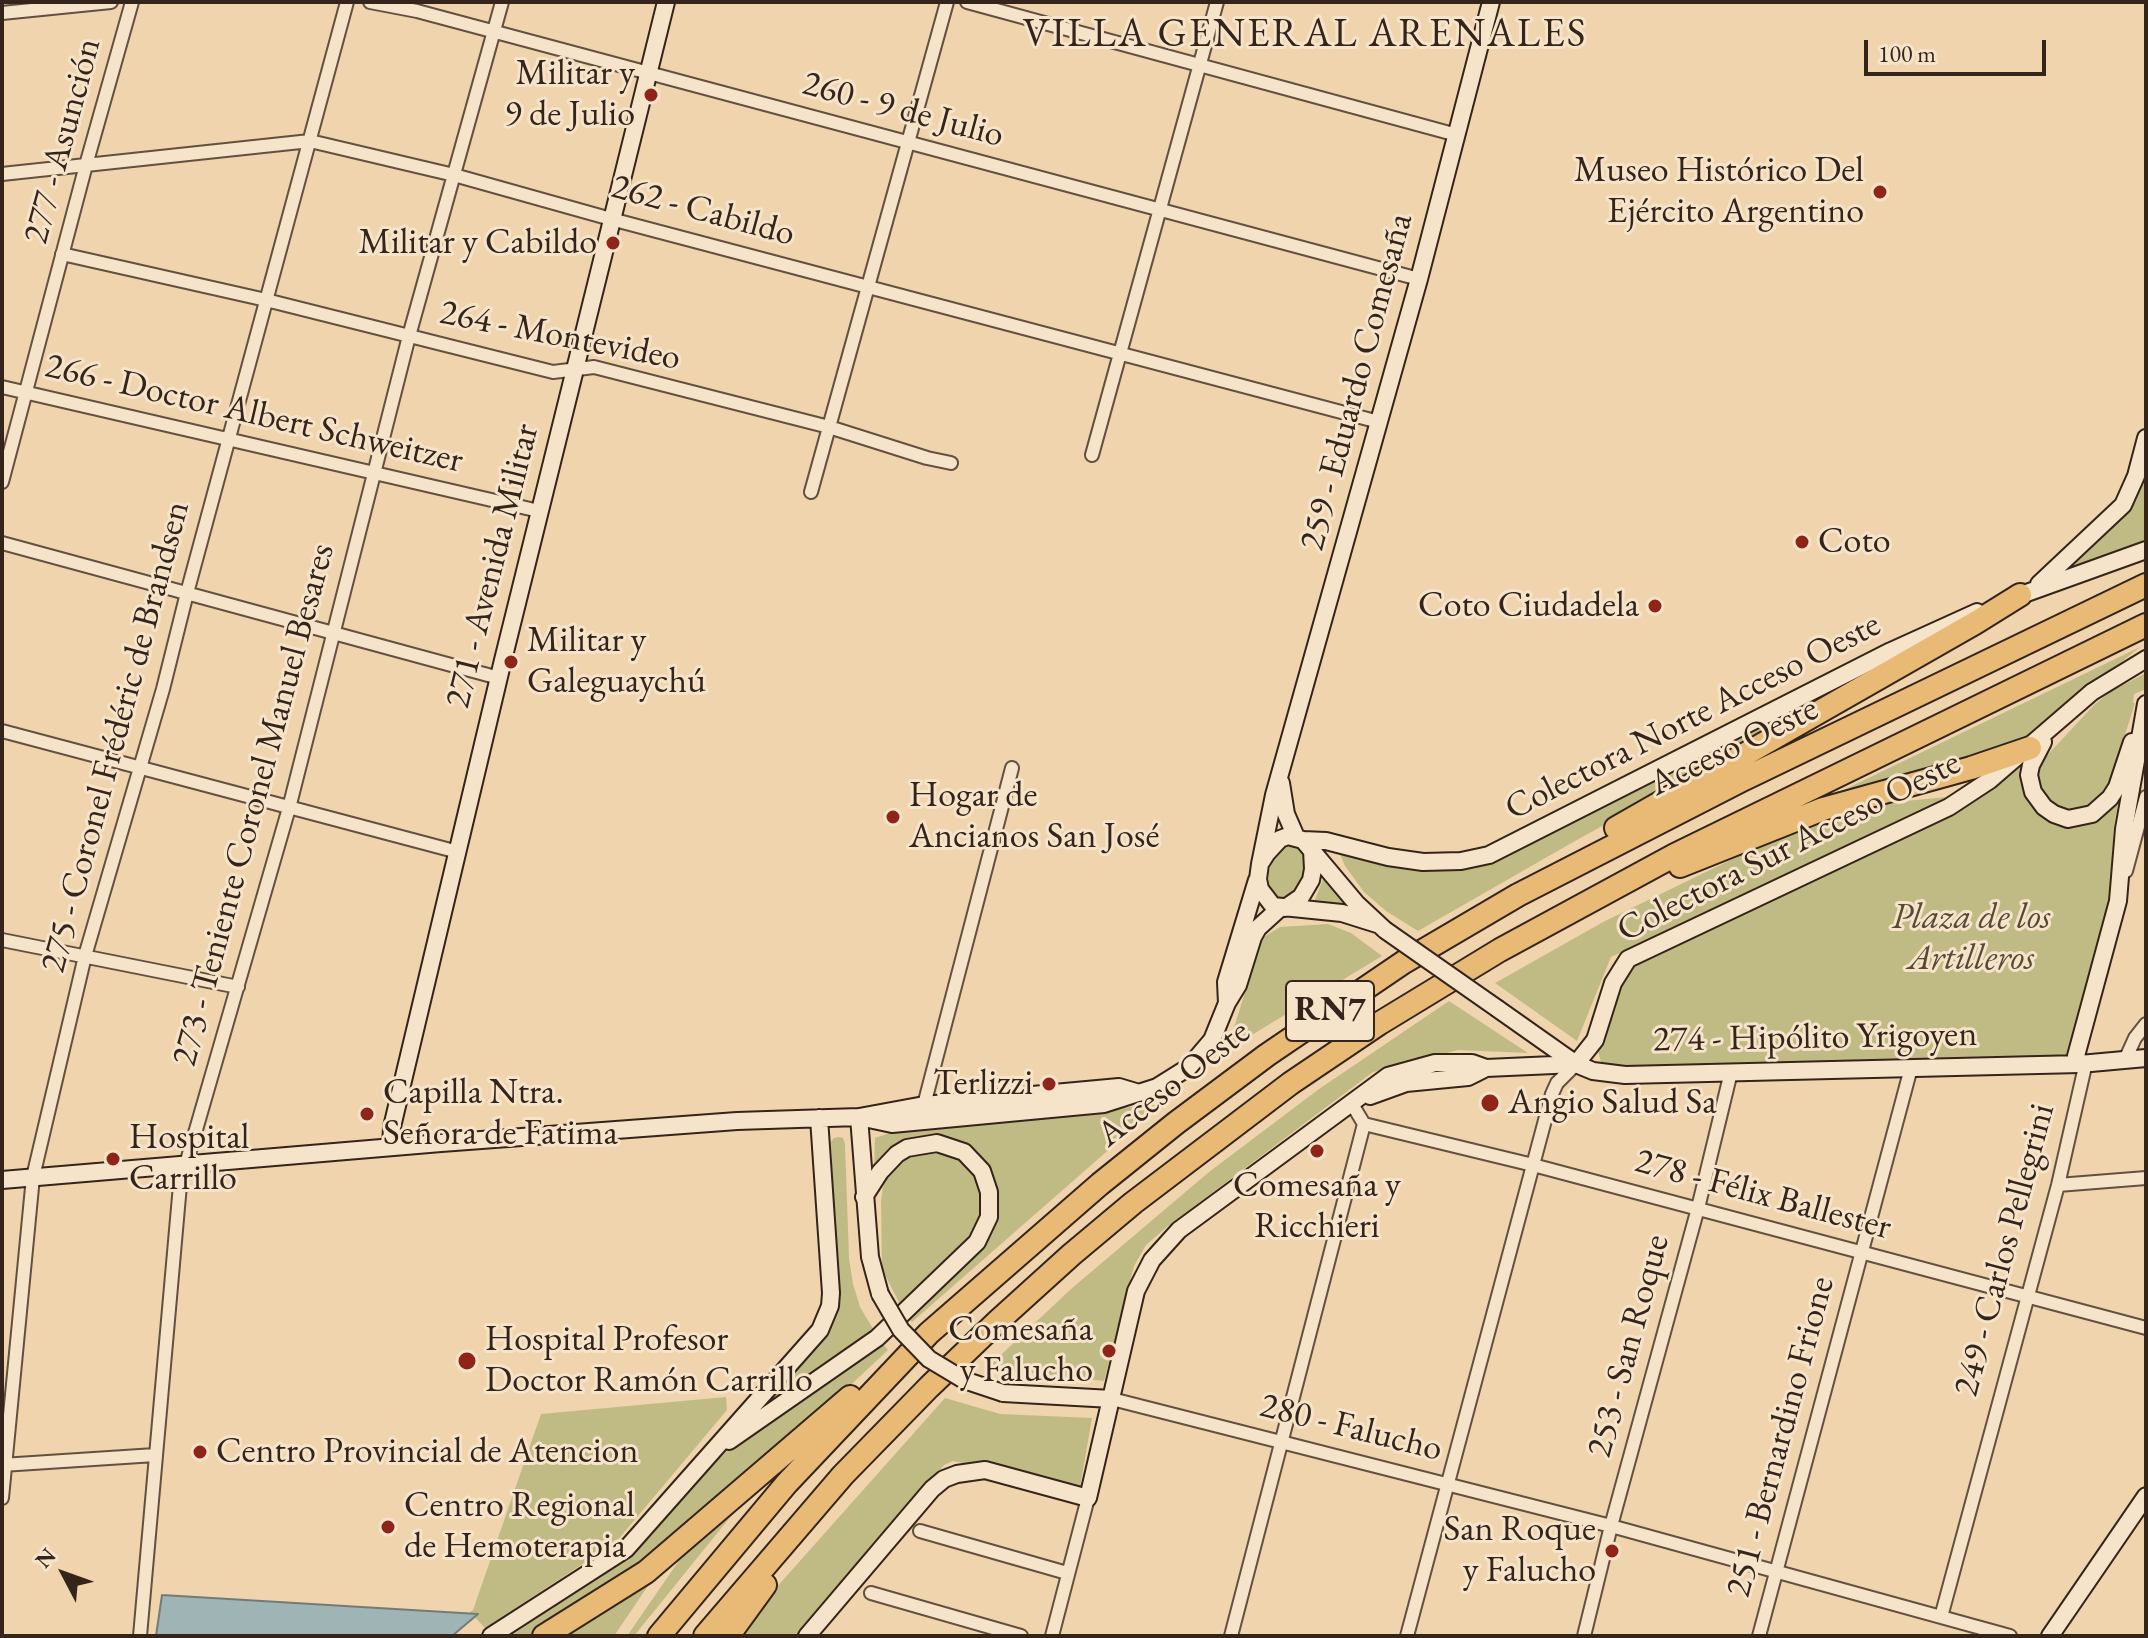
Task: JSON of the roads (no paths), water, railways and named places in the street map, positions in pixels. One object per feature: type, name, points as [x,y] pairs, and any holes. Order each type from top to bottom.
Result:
[{"type":"highway","name":"Acceso Oeste","points":[[659,1636],[787,1483],[929,1333],[1100,1184],[1233,1080],[1404,962],[1518,895],[1744,779],[2146,585]]},
{"type":"highway","points":[[1518,895],[1613,830],[2026,593]]},
{"type":"highway","name":"Acceso Oeste","points":[[705,1636],[843,1475],[997,1322],[1071,1255],[1200,1150],[1380,1023],[1500,950],[1767,808],[2146,625]]},
{"type":"highway","points":[[1585,903],[1823,809],[1971,768],[2030,748]]},
{"type":"highway","points":[[544,1636],[646,1572],[822,1420],[929,1333]]},
{"type":"highway","points":[[728,1636],[843,1475]]},
{"type":"street","points":[[2,13],[111,2]]},
{"type":"street","name":"277 - Asunción","points":[[2,482],[132,2]]},
{"type":"street","name":"275 - Coronel Frédéric de Brandsen","points":[[2,1498],[33,1177],[85,956],[142,769],[228,437],[347,2]]},
{"type":"street","name":"260 - 9 de Julio","points":[[370,2],[417,11],[1419,279]]},
{"type":"street","name":"273 - Teniente Coronel Manuel Besares","points":[[140,1636],[180,1185],[289,808],[409,336],[502,2]]},
{"type":"street","name":"271 - Avenida Militar","points":[[391,1147],[392,1127],[539,511],[666,2]]},
{"type":"street","points":[[811,492],[947,2]]},
{"type":"street","points":[[967,2],[1457,135]]},
{"type":"street","points":[[1092,455],[1217,2]]},
{"type":"street","name":"259 - Eduardo Comesaña","points":[[1227,1003],[1226,982],[1259,872],[1267,823],[1419,279],[1491,2]]},
{"type":"street","name":"262 - Cabildo","points":[[2,174],[310,141],[454,175],[1379,422]]},
{"type":"street","name":"264 - Montevideo","points":[[62,254],[266,300],[553,372],[594,367],[829,427],[951,463]]},
{"type":"street","name":"266 - Doctor Albert Schweitzer","points":[[2,387],[374,470],[539,511]]},
{"type":"street","points":[[2026,593],[2123,505],[2130,495],[2145,450]]},
{"type":"street","points":[[2,543],[499,678]]},
{"type":"street","name":"Colectora Norte Acceso Oeste","points":[[1304,842],[1326,841],[1388,857],[1423,862],[1461,861],[1489,855],[1891,651],[2026,593],[2146,550]]},
{"type":"street","name":"Colectora Sur Acceso Oeste","points":[[1576,1064],[1595,1040],[1613,983],[1628,959],[1949,807],[2030,748],[2092,692],[2146,659]]},
{"type":"street","points":[[2055,724],[2033,758],[2030,784],[2036,799],[2054,814],[2068,819],[2081,818],[2101,807],[2117,787],[2146,702]]},
{"type":"street","name":"249 - Carlos Pellegrini","points":[[2118,901],[2124,829],[2146,702]]},
{"type":"street","points":[[2,731],[458,852]]},
{"type":"street","points":[[924,1105],[1012,768]]},
{"type":"street","name":"259 - Eduardo Comesaña","points":[[1280,778],[1286,814],[1304,842]]},
{"type":"street","name":"249 - Carlos Pellegrini","points":[[1941,1617],[2058,1185],[2084,1071],[2076,1056],[2146,797]]},
{"type":"street","points":[[1381,927],[1342,913],[1283,908],[1268,902],[1260,889],[1259,872],[1267,853],[1280,839],[1304,842],[1381,927],[1576,1064],[1557,1083],[1552,1094],[1407,1636]]},
{"type":"street","points":[[1283,908],[1301,897],[1311,880],[1314,859],[1304,842]]},
{"type":"street","name":"259 - Eduardo Comesaña","points":[[1139,1093],[1174,1079],[1212,1040],[1238,985],[1253,937],[1258,928],[1283,908]]},
{"type":"street","points":[[2,940],[238,987]]},
{"type":"street","points":[[2125,1060],[2135,1038],[2146,1024]]},
{"type":"street","name":"274 - Hipólito Yrigoyen","points":[[1356,1101],[1406,1083],[1468,1077],[1486,1068],[1576,1064],[1593,1071],[1625,1075],[2080,1064],[2146,1058]]},
{"type":"street","name":"251 - Bernardino Frione","points":[[1759,1636],[1911,1068]]},
{"type":"street","name":"253 - San Roque","points":[[1584,1636],[1731,1072]]},
{"type":"street","points":[[2,1180],[737,1121],[859,1117],[924,1105],[1119,1087],[1139,1093]]},
{"type":"street","points":[[859,1117],[892,1124],[1104,1104],[1139,1093]]},
{"type":"street","points":[[1052,1636],[1136,1291],[1143,1274],[1179,1230],[1356,1101],[1364,1124],[1231,1636]]},
{"type":"street","name":"280 - Falucho","points":[[859,1117],[872,1268],[880,1294],[901,1330],[929,1359],[964,1380],[1003,1393],[1126,1400],[1280,1444],[1611,1526],[2010,1636]]},
{"type":"street","points":[[491,1636],[626,1549],[704,1458],[813,1340],[830,1306],[831,1281],[819,1118]]},
{"type":"street","name":"278 - Félix Ballester","points":[[1364,1124],[1698,1208],[2146,1328]]},
{"type":"street","points":[[704,1458],[877,1338],[977,1242],[989,1217],[989,1192],[982,1171],[964,1152],[937,1143],[907,1148],[897,1154],[888,1161],[864,1197]]},
{"type":"street","points":[[2058,1185],[2146,1178]]},
{"type":"street","points":[[4,1464],[155,1455]]},
{"type":"street","points":[[807,1636],[932,1489],[944,1479],[985,1470],[1088,1498]]},
{"type":"street","points":[[2050,1636],[2146,1496]]},
{"type":"street","points":[[920,1531],[1067,1573]]},
{"type":"street","points":[[871,1593],[1021,1636]]},
{"type":"place","name":"Militar y 9 de Julio","points":[[651,95]]},
{"type":"place","name":"Museo Histórico Del Ejército Argentino","points":[[1880,192]]},
{"type":"place","name":"Militar y Cabildo","points":[[613,243]]},
{"type":"place","name":"Coto","points":[[1802,542]]},
{"type":"place","name":"Coto Ciudadela","points":[[1655,606]]},
{"type":"place","name":"Militar y Galeguaychú","points":[[511,662]]},
{"type":"place","name":"Hogar de Ancianos San José","points":[[893,817]]},
{"type":"place","name":"Terlizzi","points":[[1049,1084]]},
{"type":"place","name":"Angio Salud Sa","points":[[1490,1103]]},
{"type":"place","name":"Capilla Ntra. Señora de Fatima","points":[[367,1114]]},
{"type":"place","name":"Comesaña y Ricchieri","points":[[1317,1151]]},
{"type":"place","name":"Hospital Carrillo","points":[[113,1159]]},
{"type":"place","name":"Comesaña y Falucho","points":[[1109,1351]]},
{"type":"place","name":"Hospital Profesor Doctor Ramón Carrillo","points":[[467,1361]]},
{"type":"place","name":"Centro Provincial de Atencion","points":[[200,1452]]},
{"type":"place","name":"Centro Regional de Hemoterapia","points":[[388,1527]]},
{"type":"place","name":"San Roque y Falucho","points":[[1612,1551]]},
{"type":"district","name":"VILLA GENERAL ARENALES","points":[[1305,35]]},
{"type":"park label","name":"Plaza de los Artilleros","points":[[1971,938]]}]
